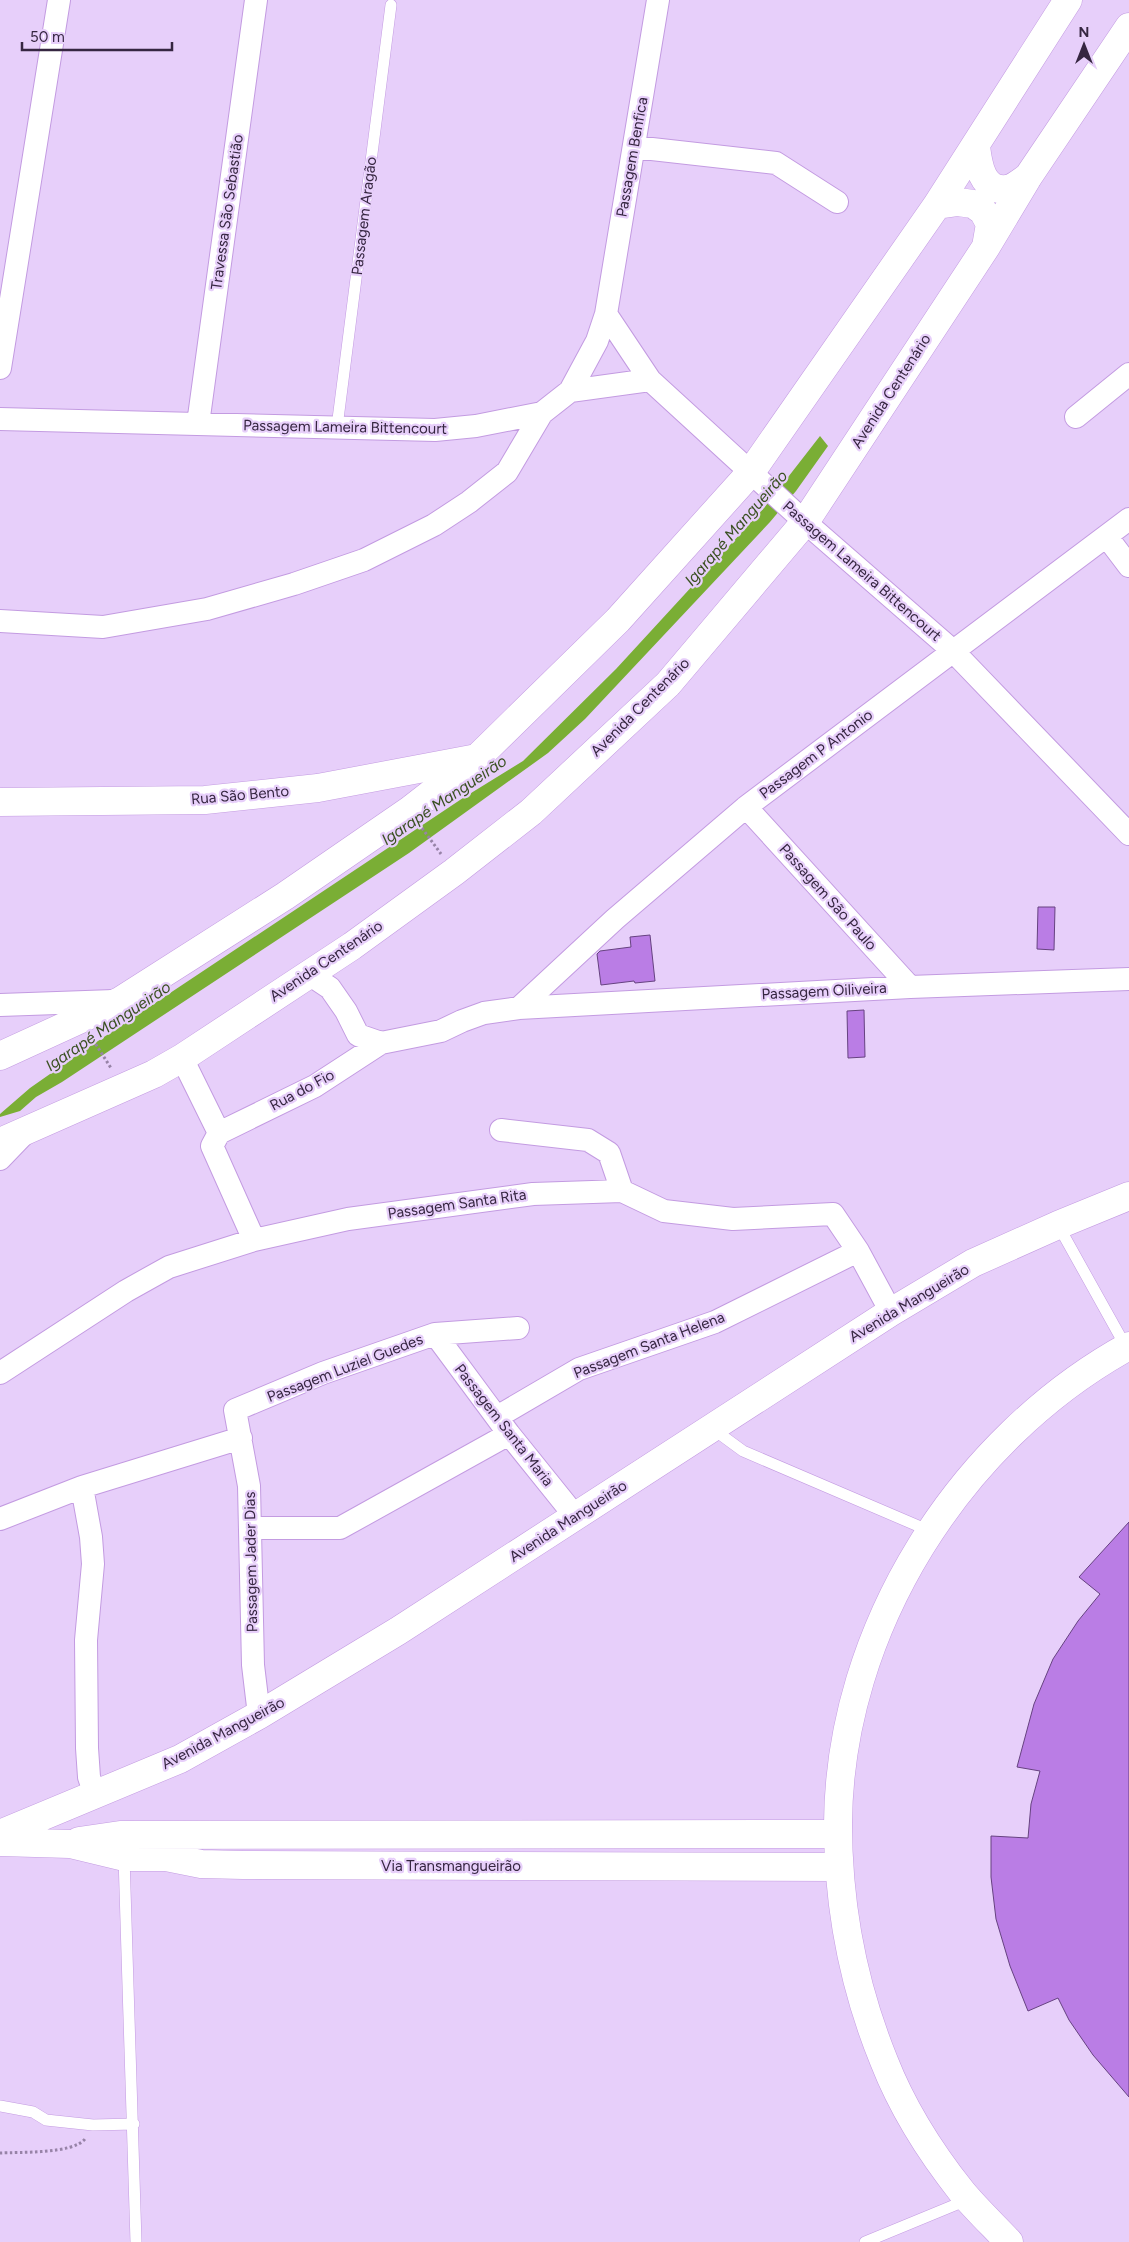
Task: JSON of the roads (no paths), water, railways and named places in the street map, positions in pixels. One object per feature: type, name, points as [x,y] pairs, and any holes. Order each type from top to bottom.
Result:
[{"type":"street","points":[[0,368],[58,0]]},
{"type":"street","name":"Travessa São Sebastião","points":[[198,424],[256,0]]},
{"type":"street","name":"Passagem Benfica","points":[[570,391],[597,340],[606,314],[658,0]]},
{"type":"street","points":[[0,1056],[120,1001],[285,896],[410,810],[477,758],[618,620],[756,477],[976,146],[1068,0]]},
{"type":"street","name":"Avenida Centenário","points":[[12,1137],[154,1074],[182,1058],[309,974],[454,872],[531,812],[668,684],[801,519],[986,246],[1028,177],[1127,29]]},
{"type":"street","points":[[976,146],[979,169],[984,179],[997,188],[1008,189],[1028,177]]},
{"type":"street","points":[[634,147],[776,163],[837,202]]},
{"type":"street","points":[[937,205],[958,202],[973,204],[983,211],[990,224],[986,246]]},
{"type":"street","points":[[570,391],[650,380],[606,314]]},
{"type":"street","points":[[1076,417],[1129,374]]},
{"type":"street","name":"Passagem Lameira Bittencourt","points":[[650,380],[801,519],[952,650],[1129,834]]},
{"type":"street","name":"Passagem Lameira Bittencourt","points":[[0,419],[435,430],[476,426],[542,413],[570,391]]},
{"type":"street","points":[[0,621],[103,627],[208,609],[294,584],[364,560],[434,525],[469,502],[507,472],[542,413]]},
{"type":"street","name":"Passagem P Antonio","points":[[519,1008],[615,919],[746,807],[952,650],[1129,519]]},
{"type":"street","points":[[1107,537],[1129,566]]},
{"type":"street","name":"Rua São Bento","points":[[0,802],[205,800],[318,788],[477,758]]},
{"type":"street","name":"Passagem São Paulo","points":[[746,807],[910,987]]},
{"type":"street","points":[[309,974],[330,988],[346,1010],[358,1035],[381,1043]]},
{"type":"street","name":"Passagem Oiliveira","points":[[381,1043],[441,1031],[462,1021],[484,1014],[519,1008],[910,987],[1129,979]]},
{"type":"street","points":[[0,1005],[120,1001]]},
{"type":"street","name":"Rua do Fio","points":[[220,1133],[315,1086],[381,1043]]},
{"type":"street","points":[[182,1058],[220,1133],[212,1146],[254,1240]]},
{"type":"street","points":[[501,1130],[588,1140],[609,1153],[622,1191]]},
{"type":"street","points":[[0,1159],[12,1137]]},
{"type":"street","name":"Passagem Santa Rita","points":[[0,1373],[126,1291],[169,1267],[254,1240],[348,1219],[533,1194],[622,1191],[664,1211],[733,1219],[834,1214],[858,1251],[891,1312]]},
{"type":"street","name":"Avenida Mangueirão","points":[[0,1834],[180,1759],[259,1715],[398,1631],[891,1312],[973,1263],[1129,1196]]},
{"type":"street","name":"Passagem Santa Helena","points":[[250,1528],[340,1528],[503,1425],[579,1369],[715,1322],[858,1251]]},
{"type":"street","name":"Passagem Luziel Guedes","points":[[235,1410],[323,1373],[435,1334],[518,1328]]},
{"type":"street","name":"Passagem Santa Maria","points":[[435,1334],[503,1425],[575,1516]]},
{"type":"street","points":[[1008,2242],[969,2199],[919,2129],[884,2063],[863,2004],[848,1945],[840,1884],[838,1834],[844,1760],[856,1700],[874,1641],[899,1584],[930,1531],[966,1481],[1008,1435],[1055,1394],[1106,1359],[1128,1347]]},
{"type":"street","name":"Passagem Jader Dias","points":[[235,1410],[249,1486],[253,1656],[259,1715]]},
{"type":"street","points":[[0,1519],[82,1487],[241,1438]]},
{"type":"street","points":[[82,1487],[91,1537],[93,1564],[86,1640],[87,1748],[89,1777],[94,1795]]},
{"type":"street","name":"Via Transmangueirão","points":[[66,1844],[120,1835],[838,1834]]},
{"type":"street","name":"Via Transmangueirão","points":[[0,1842],[66,1844],[124,1857],[166,1857],[201,1864],[840,1867]]},
{"type":"lane","name":"Passagem Aragão","points":[[337,427],[391,4]]},
{"type":"lane","points":[[1058,1225],[1075,1258],[1128,1347]]},
{"type":"lane","points":[[711,1428],[743,1451],[930,1531]]},
{"type":"lane","points":[[124,1857],[134,2124],[136,2242]]},
{"type":"lane","points":[[0,2106],[33,2112],[46,2120],[92,2125],[134,2124]]},
{"type":"lane","points":[[865,2242],[969,2199]]},
{"type":"water label","name":"Igarapé Mangueirão","points":[[736,528]]},
{"type":"water label","name":"Igarapé Mangueirão","points":[[444,800]]},
{"type":"water label","name":"Igarapé Mangueirão","points":[[108,1026]]}]
